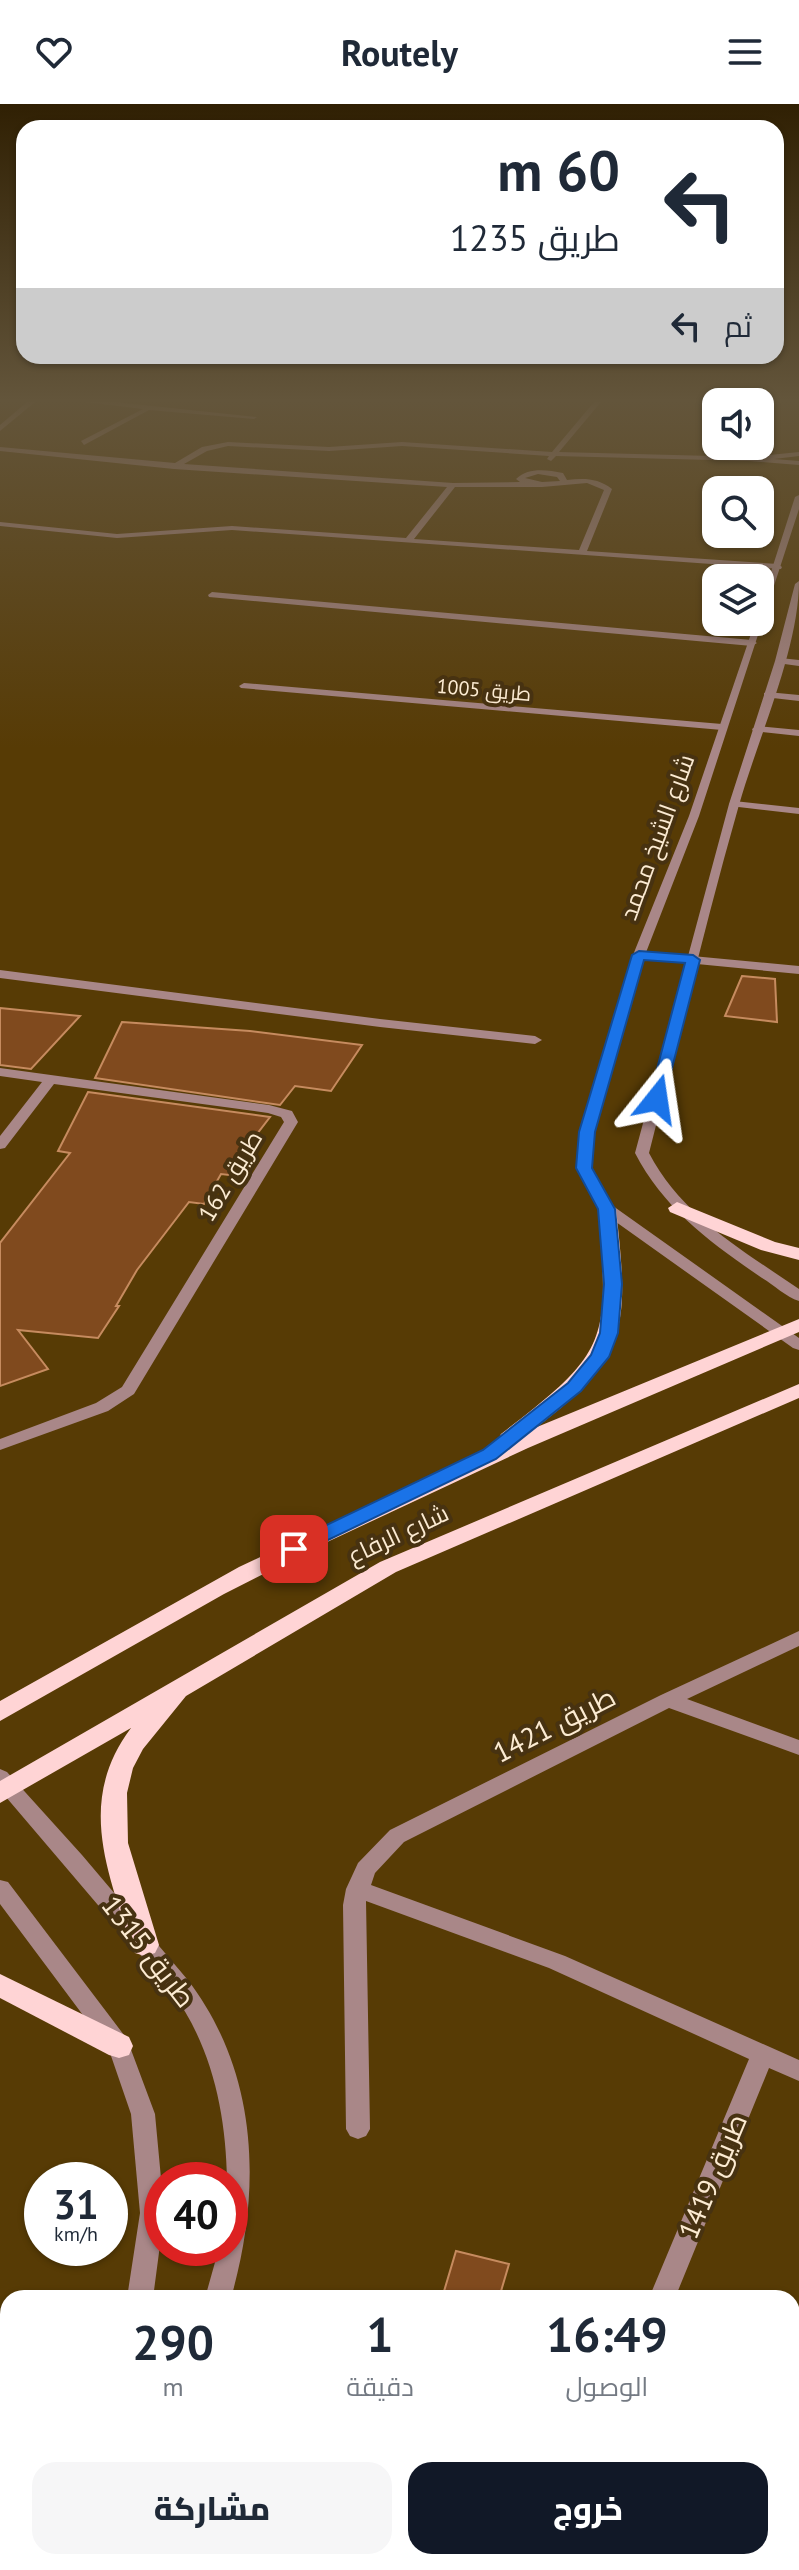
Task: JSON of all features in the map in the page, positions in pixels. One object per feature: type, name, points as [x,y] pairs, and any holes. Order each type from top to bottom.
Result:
[{"type":"main road","points":[[677,1208],[768,1246],[799,1254]]},
{"type":"main road","points":[[490,1454],[574,1387],[599,1357],[609,1333],[613,1284],[607,1209]]},
{"type":"main road","name":"شارع الرفاع","points":[[0,1712],[244,1574],[490,1454],[793,1334]]},
{"type":"main road","name":"شارع الرفاع","points":[[3,1786],[388,1567],[799,1390]]},
{"type":"main road","points":[[145,1945],[111,1830],[114,1786],[132,1744],[187,1681]]},
{"type":"main road","points":[[0,1985],[119,2046]]},
{"type":"street","points":[[407,542],[427,517]]},
{"type":"street","points":[[582,553],[597,517]]},
{"type":"street","name":"شارع الشيخ محمد","points":[[774,579],[793,517]]},
{"type":"street","points":[[0,524],[117,536],[232,528],[778,567]]},
{"type":"street","points":[[799,584],[780,661],[734,804],[642,1153],[677,1208],[799,1296]]},
{"type":"street","points":[[212,595],[752,643]]},
{"type":"street","name":"شارع الشيخ محمد","points":[[755,636],[694,816],[639,955],[587,1132],[584,1168],[607,1209],[793,1334]]},
{"type":"street","points":[[780,661],[799,663]]},
{"type":"street","name":"طريق 1005","points":[[244,686],[722,727]]},
{"type":"street","points":[[767,695],[799,698]]},
{"type":"street","points":[[757,729],[799,733]]},
{"type":"street","points":[[734,804],[799,811]]},
{"type":"street","points":[[639,955],[799,970]]},
{"type":"street","points":[[0,974],[535,1040]]},
{"type":"street","name":"طريق 162","points":[[0,1072],[269,1109],[287,1114],[291,1122],[128,1390],[102,1407],[0,1445]]},
{"type":"street","points":[[0,1145],[51,1079]]},
{"type":"street","name":"طريق 1421","points":[[358,2129],[354,1905],[366,1869],[397,1836],[799,1638]]},
{"type":"street","points":[[668,1700],[799,1748]]},
{"type":"street","name":"طريق 1315","points":[[3,1786],[98,1887],[196,2008],[230,2092],[240,2138],[240,2188],[229,2265],[221,2290]]},
{"type":"street","points":[[0,1888],[119,2046],[143,2114],[152,2213],[141,2290]]},
{"type":"street","points":[[357,1889],[557,1962],[799,2071]]},
{"type":"street","name":"طريق 1419","points":[[665,2290],[763,2054]]},
{"type":"building","points":[[742,976],[775,979],[777,1022],[725,1016]]},
{"type":"building","points":[[0,1008],[80,1016],[31,1069],[0,1065]]},
{"type":"building","points":[[122,1022],[250,1031],[362,1045],[331,1091],[295,1086],[280,1105],[95,1078]]},
{"type":"building","points":[[88,1092],[270,1117],[229,1175],[221,1174],[204,1204],[189,1202],[137,1270],[98,1338],[18,1330],[48,1369],[0,1386],[0,1243],[70,1153],[58,1151]]},
{"type":"building","points":[[456,2251],[509,2264],[501,2290],[444,2290]]},
{"type":"route","points":[[294,1549],[490,1454],[574,1387],[599,1357],[609,1333],[613,1284],[607,1209],[584,1168],[587,1132],[639,955],[693,960],[657,1099]]}]
